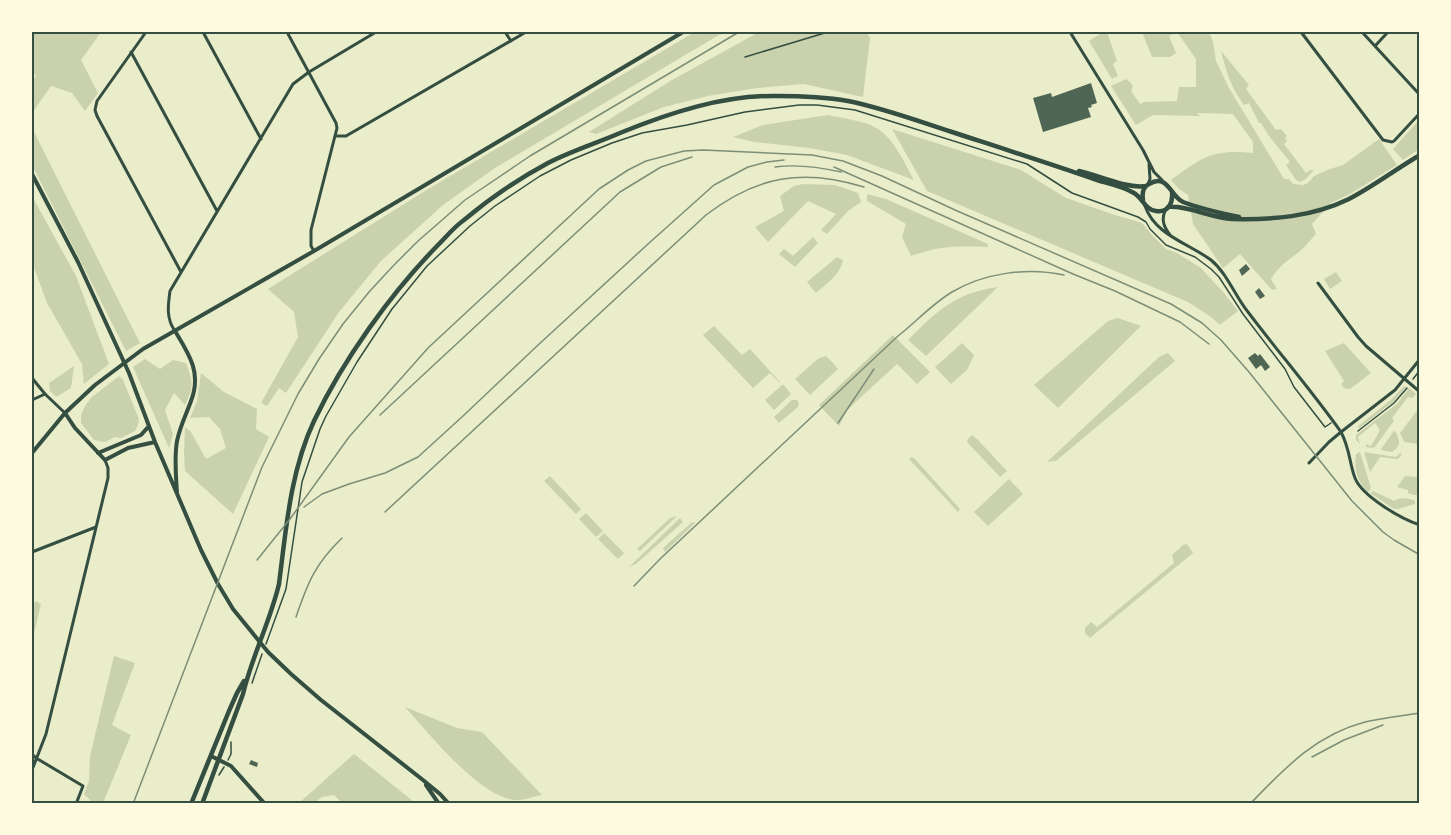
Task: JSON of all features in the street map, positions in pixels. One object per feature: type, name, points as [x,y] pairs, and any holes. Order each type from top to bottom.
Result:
[{"type":"main road","points":[[32,453],[65,413],[95,385],[143,349],[314,251],[683,32]]},
{"type":"main road","points":[[191,804],[267,625],[279,585],[296,472],[314,421],[346,362],[391,299],[423,261],[462,221],[508,188],[549,163],[638,126],[729,100],[771,96],[821,98],[867,105],[1061,166],[1130,185],[1141,187],[1155,182],[1165,183],[1183,202],[1251,219]]},
{"type":"main road","points":[[1061,166],[1133,192],[1144,204],[1155,211],[1176,207],[1218,218],[1251,219],[1299,216],[1337,205],[1360,193],[1419,154]]},
{"type":"main road","points":[[32,174],[129,373],[155,442],[201,550],[233,609],[268,652],[321,700],[423,780],[449,804]]},
{"type":"main road","points":[[1144,204],[1142,194],[1147,185]]},
{"type":"main road","points":[[1167,208],[1172,201],[1172,192]]},
{"type":"main road","points":[[175,331],[191,359],[196,379],[192,400],[182,421],[177,443],[178,496]]},
{"type":"main road","points":[[65,413],[75,428],[105,460],[128,448],[155,442]]},
{"type":"main road","points":[[98,453],[141,435],[149,425]]},
{"type":"main road","points":[[202,804],[243,694],[247,676]]},
{"type":"main road","points":[[211,756],[226,762],[265,804]]},
{"type":"main road","points":[[423,780],[440,804]]},
{"type":"street","points":[[146,32],[97,101],[95,110],[181,272]]},
{"type":"street","points":[[203,32],[261,139]]},
{"type":"street","points":[[287,32],[337,128],[311,230],[311,246],[314,251]]},
{"type":"street","points":[[175,331],[169,321],[170,291],[293,84],[376,32]]},
{"type":"street","points":[[505,32],[511,42]]},
{"type":"street","points":[[335,136],[346,136],[526,32]]},
{"type":"street","points":[[1070,32],[1157,176],[1165,183]]},
{"type":"street","points":[[1301,32],[1385,141],[1392,142],[1419,113]]},
{"type":"street","points":[[1362,32],[1419,95]]},
{"type":"street","points":[[1375,46],[1388,32]]},
{"type":"street","points":[[131,52],[217,211]]},
{"type":"street","points":[[1147,185],[1150,179],[1149,163]]},
{"type":"street","points":[[1144,204],[1158,226],[1200,252],[1224,275],[1247,311],[1334,421],[1347,444],[1355,479],[1363,492],[1393,512],[1419,525]]},
{"type":"street","points":[[1167,208],[1163,217],[1164,224],[1172,236]]},
{"type":"street","points":[[1318,283],[1358,338],[1419,392]]},
{"type":"street","points":[[1308,463],[1329,442],[1395,390],[1419,359]]},
{"type":"street","points":[[32,378],[65,413]]},
{"type":"street","points":[[32,400],[45,393]]},
{"type":"street","points":[[32,770],[46,734],[108,478],[105,460]]},
{"type":"street","points":[[32,552],[96,527]]},
{"type":"street","points":[[32,754],[83,786],[76,804]]},
{"type":"path","points":[[745,57],[828,32]]},
{"type":"path","points":[[271,630],[286,589],[302,482],[320,429],[357,362],[392,309],[427,266],[495,206],[540,176],[571,160],[642,133],[745,112],[799,105],[835,106],[855,110],[1027,164],[1072,194],[1138,217],[1146,222],[1166,245],[1196,257],[1219,277],[1324,427],[1334,421]]},
{"type":"path","points":[[1358,431],[1394,403],[1419,370]]},
{"type":"path","points":[[216,778],[223,771],[231,754]]},
{"type":"green space","points":[[32,32],[101,32],[81,60],[98,93],[85,111],[72,93],[51,86],[32,113],[32,82],[36,75],[32,72]]},
{"type":"green space","points":[[695,32],[724,32],[495,168],[443,205],[381,261],[339,312],[286,393],[279,388],[267,406],[261,403],[298,337],[294,312],[268,289],[433,186]]},
{"type":"green space","points":[[759,32],[831,32],[832,34],[866,32],[870,38],[863,97],[804,84],[757,88],[708,96],[664,107],[596,134],[589,132],[672,80]]},
{"type":"green space","points":[[1107,32],[1117,61],[1113,64],[1118,76],[1112,79],[1089,41]]},
{"type":"green space","points":[[1142,32],[1177,32],[1169,36],[1176,53],[1170,57],[1152,57]]},
{"type":"green space","points":[[1177,32],[1209,32],[1216,61],[1229,88],[1284,179],[1289,179],[1293,184],[1308,183],[1314,176],[1343,165],[1379,139],[1397,165],[1331,203],[1312,224],[1316,234],[1280,267],[1271,279],[1277,289],[1272,290],[1240,254],[1223,268],[1193,224],[1188,195],[1171,180],[1209,156],[1227,152],[1253,153],[1253,142],[1233,114],[1153,115],[1136,125],[1111,86],[1126,79],[1133,86],[1131,91],[1140,104],[1177,101],[1179,87],[1196,87],[1196,59]]},
{"type":"green space","points":[[1221,51],[1249,85],[1246,89],[1276,130],[1281,129],[1287,136],[1284,144],[1306,173],[1314,170],[1306,179],[1300,182],[1296,180],[1286,165],[1290,162],[1259,123],[1249,103],[1244,105],[1239,99]]},
{"type":"green space","points":[[828,115],[860,122],[884,133],[903,159],[914,180],[847,155],[733,137],[763,125]]},
{"type":"green space","points":[[1419,120],[1419,149],[1403,160],[1393,149]]},
{"type":"green space","points":[[32,128],[140,343],[126,351],[32,165]]},
{"type":"green space","points":[[892,129],[1021,170],[1066,198],[1142,223],[1166,249],[1201,268],[1238,311],[1220,325],[1188,302],[927,191]]},
{"type":"green space","points":[[835,185],[858,193],[861,202],[849,210],[827,234],[821,230],[836,214],[808,201],[768,242],[755,227],[784,211],[780,196],[794,186]]},
{"type":"green space","points":[[867,194],[886,199],[988,244],[988,247],[949,247],[911,256],[902,237],[906,224],[867,201]]},
{"type":"green space","points":[[32,196],[76,276],[109,364],[84,384],[82,364],[47,303],[32,262]]},
{"type":"green space","points":[[813,237],[818,243],[795,267],[779,254],[784,249],[793,256]]},
{"type":"green space","points":[[837,257],[843,260],[842,265],[816,293],[807,282]]},
{"type":"green space","points":[[1336,272],[1342,281],[1330,289],[1324,279]]},
{"type":"green space","points":[[998,287],[926,356],[908,340],[928,320],[958,299]]},
{"type":"green space","points":[[1118,318],[1141,326],[1058,408],[1034,385],[1108,321]]},
{"type":"green space","points":[[714,326],[742,355],[750,349],[780,383],[770,373],[753,388],[703,335]]},
{"type":"green space","points":[[893,335],[930,372],[917,384],[897,364],[847,410],[839,426],[819,405]]},
{"type":"green space","points":[[962,343],[974,355],[967,370],[951,384],[935,367]]},
{"type":"green space","points":[[1344,343],[1371,373],[1350,389],[1344,388],[1341,384],[1344,381],[1325,351]]},
{"type":"green space","points":[[1168,353],[1175,361],[1056,461],[1047,462],[1159,357]]},
{"type":"green space","points":[[826,356],[838,369],[810,395],[795,379],[819,358]]},
{"type":"green space","points":[[145,359],[160,369],[173,360],[186,363],[190,375],[192,384],[185,405],[174,393],[165,410],[173,434],[169,448],[133,367]]},
{"type":"green space","points":[[74,366],[71,388],[56,397],[50,391],[49,383]]},
{"type":"green space","points":[[201,373],[224,392],[257,409],[256,429],[269,437],[233,514],[185,471],[185,427],[191,432],[206,459],[226,448],[220,429],[209,417],[190,418],[197,401]]},
{"type":"green space","points":[[119,376],[123,380],[139,419],[138,425],[135,431],[121,438],[115,437],[105,442],[94,440],[81,423],[81,415],[92,397]]},
{"type":"green space","points":[[782,385],[791,394],[774,410],[765,400]]},
{"type":"green space","points":[[1404,386],[1406,387],[1394,401],[1361,427],[1357,427],[1392,399]]},
{"type":"green space","points":[[1409,388],[1416,394],[1412,398],[1408,397],[1375,447],[1366,447],[1366,444],[1371,446],[1380,430],[1375,423],[1358,437],[1360,444],[1356,440],[1356,435],[1397,404]]},
{"type":"green space","points":[[792,400],[797,400],[798,407],[779,423],[774,417]]},
{"type":"green space","points":[[1419,408],[1419,444],[1404,442],[1400,433]]},
{"type":"green space","points":[[1394,431],[1399,440],[1397,447],[1392,452],[1381,450],[1381,449]]},
{"type":"green space","points":[[972,435],[1007,471],[1000,477],[968,443],[967,440]]},
{"type":"green space","points":[[1360,452],[1371,488],[1368,492],[1361,484],[1356,470],[1356,454]]},
{"type":"green space","points":[[1364,452],[1396,457],[1402,454],[1398,459],[1380,457],[1370,472]]},
{"type":"green space","points":[[911,457],[960,509],[958,512],[909,459]]},
{"type":"green space","points":[[550,476],[581,509],[576,514],[544,481]]},
{"type":"green space","points":[[1405,476],[1419,477],[1418,495],[1397,487]]},
{"type":"green space","points":[[1009,479],[1023,494],[988,526],[974,512]]},
{"type":"green space","points":[[1373,491],[1394,501],[1407,499],[1415,501],[1415,504],[1394,509],[1370,493]]},
{"type":"green space","points":[[586,513],[603,531],[596,537],[579,519]]},
{"type":"green space","points":[[677,516],[640,551],[637,549],[670,518]]},
{"type":"green space","points":[[680,518],[683,522],[636,564],[629,567]]},
{"type":"green space","points":[[693,522],[695,523],[665,552],[663,548]]},
{"type":"green space","points":[[604,533],[624,553],[618,559],[598,539]]},
{"type":"green space","points":[[1187,544],[1193,553],[1090,638],[1085,633],[1085,628],[1091,622],[1097,627],[1174,563],[1172,555]]},
{"type":"green space","points":[[36,601],[41,604],[32,642],[32,606]]},
{"type":"green space","points":[[114,656],[135,663],[112,725],[131,735],[103,803],[93,803],[84,794],[89,781],[90,756]]},
{"type":"green space","points":[[405,707],[457,728],[482,732],[542,795],[519,800],[505,798],[489,790],[457,764]]},
{"type":"green space","points":[[354,754],[415,803],[342,803],[334,795],[322,797],[314,803],[299,803]]},
{"type":"building","points":[[1091,83],[1097,103],[1088,108],[1091,117],[1043,132],[1033,98],[1051,93],[1052,97]]},
{"type":"building","points":[[1246,264],[1250,269],[1242,276],[1239,270]]},
{"type":"building","points":[[1259,288],[1265,296],[1260,299],[1255,292]]},
{"type":"building","points":[[1255,353],[1258,356],[1260,354],[1270,367],[1265,371],[1261,365],[1256,369],[1248,358]]},
{"type":"building","points":[[251,760],[258,763],[257,767],[249,764]]},
{"type":"railway","points":[[133,804],[262,467],[298,394],[343,324],[393,266],[465,200],[530,156],[739,32]]},
{"type":"railway","points":[[257,560],[290,519],[349,437],[428,348],[599,189],[646,161],[684,151],[703,150],[812,155],[843,161],[882,176],[1171,304],[1202,323],[1221,340],[1352,501],[1383,532],[1420,555]]},
{"type":"railway","points":[[380,415],[620,192],[661,167],[692,157]]},
{"type":"railway","points":[[304,507],[322,494],[385,473],[418,457],[714,185],[748,167],[784,160]]},
{"type":"railway","points":[[775,167],[808,166],[841,172]]},
{"type":"railway","points":[[834,167],[1115,291],[1180,322],[1209,344]]},
{"type":"railway","points":[[385,512],[706,215],[725,202],[762,184],[781,179],[821,178],[864,187]]},
{"type":"railway","points":[[634,586],[898,336],[945,297],[964,285],[1006,273],[1035,272],[1064,275]]},
{"type":"railway","points":[[838,423],[874,369]]},
{"type":"railway","points":[[296,617],[313,574],[325,556],[342,538]]},
{"type":"railway","points":[[1250,804],[1288,766],[1331,735],[1365,722],[1420,713]]},
{"type":"railway","points":[[1312,757],[1344,740],[1383,725]]}]
